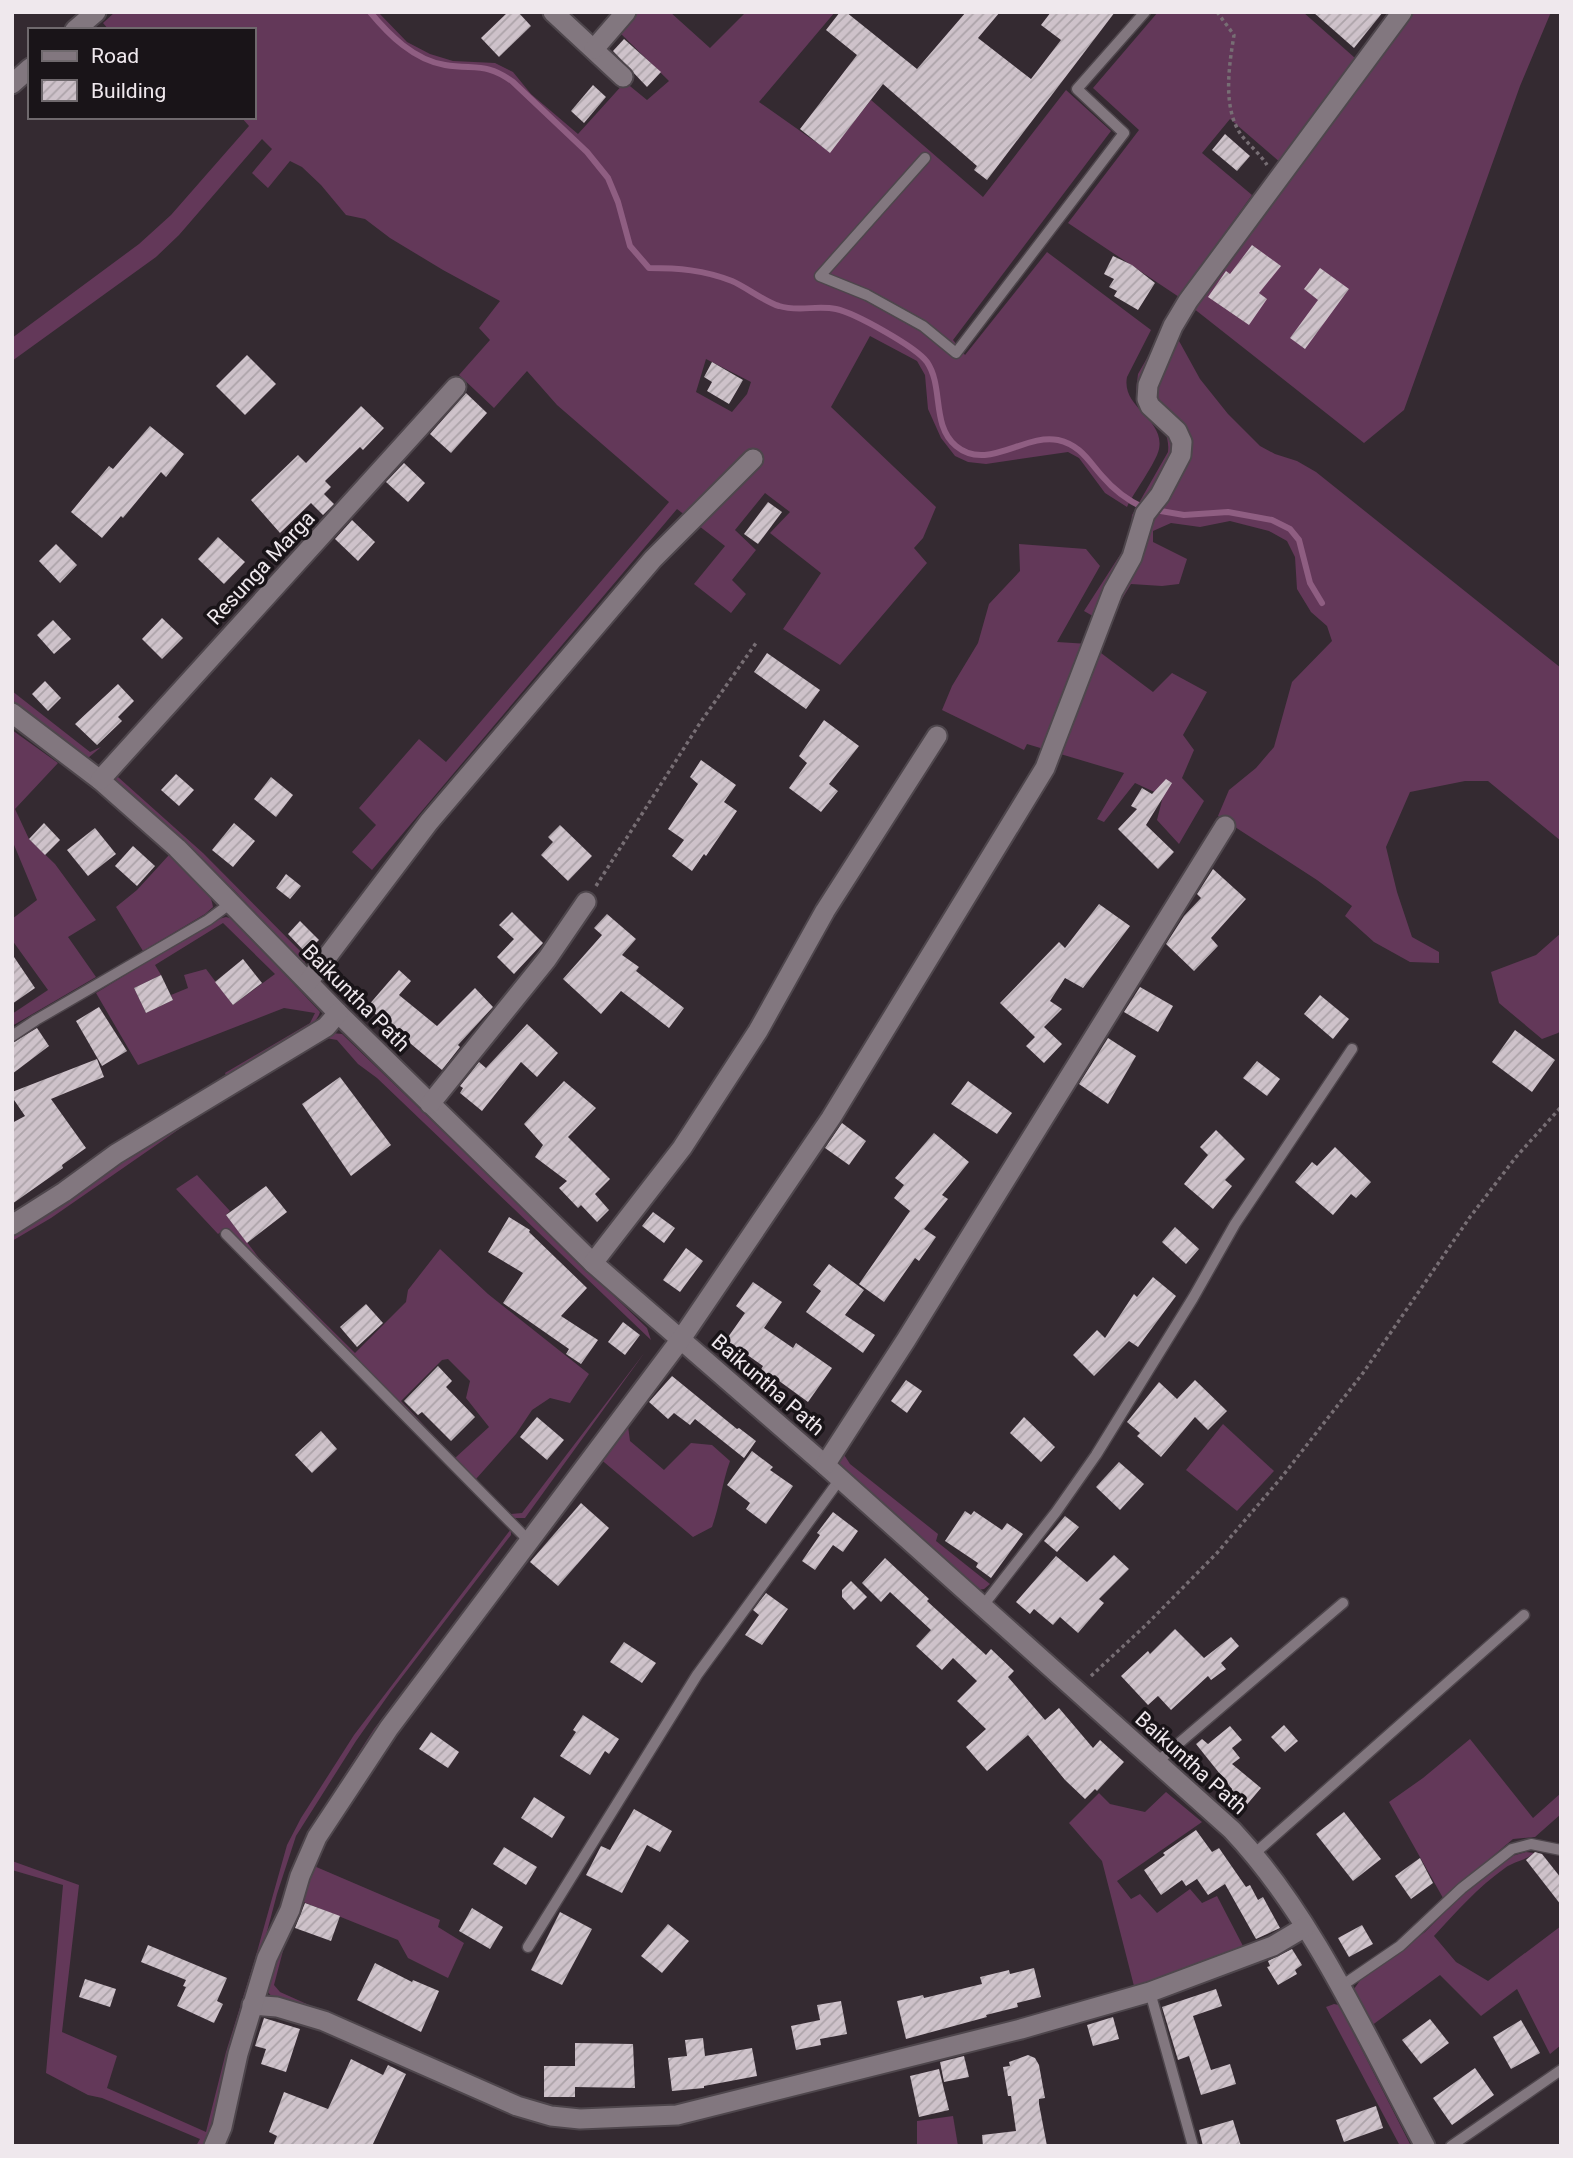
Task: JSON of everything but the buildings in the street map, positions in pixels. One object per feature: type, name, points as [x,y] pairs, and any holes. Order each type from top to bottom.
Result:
[{"type":"street","points":[[77,28],[96,12]]},
{"type":"street","points":[[553,12],[623,77]]},
{"type":"street","points":[[594,49],[626,12]]},
{"type":"street","points":[[215,2145],[267,1958],[290,1910],[300,1876],[317,1837],[383,1736],[681,1339],[831,1118],[1045,768],[1113,591],[1132,557],[1145,514],[1160,495],[1181,455],[1182,442],[1177,431],[1150,406],[1147,399],[1148,385],[1173,326],[1188,301],[1402,12]]},
{"type":"street","points":[[12,84],[28,70]]},
{"type":"street","name":"Resunga Marga","points":[[100,780],[456,387]]},
{"type":"street","points":[[308,982],[429,822],[653,559],[752,459]]},
{"type":"street","name":"Baikuntha Path","points":[[12,713],[134,808],[593,1263],[832,1472],[1231,1830],[1274,1878],[1305,1927],[1425,2146]]},
{"type":"street","points":[[593,1263],[681,1148],[743,1055],[825,911],[937,736]]},
{"type":"street","points":[[832,1472],[906,1340],[1225,826]]},
{"type":"street","points":[[430,1104],[547,959],[586,902]]},
{"type":"street","points":[[12,1224],[64,1192],[116,1154],[326,1027],[338,1013]]},
{"type":"street","points":[[252,2005],[277,2007],[324,2021],[517,2106],[551,2116],[593,2119],[677,2115],[960,2042],[1021,2029],[1150,1992],[1273,1946],[1305,1927]]},
{"type":"lane","points":[[925,158],[820,276],[867,295],[923,326],[956,353],[1124,133],[1077,89],[1145,12]]},
{"type":"lane","points":[[12,1036],[208,920],[232,903]]},
{"type":"lane","points":[[982,1607],[1056,1512],[1096,1455],[1193,1298],[1235,1224],[1352,1049]]},
{"type":"lane","points":[[226,1234],[530,1542]]},
{"type":"lane","points":[[528,1947],[697,1675],[832,1472]]},
{"type":"lane","points":[[1157,1762],[1343,1603]]},
{"type":"lane","points":[[1254,1854],[1524,1615]]},
{"type":"lane","points":[[1340,1987],[1400,1946],[1462,1888],[1511,1849],[1531,1844],[1561,1850]]},
{"type":"lane","points":[[1150,1992],[1193,2146]]},
{"type":"lane","points":[[1451,2146],[1561,2070]]},
{"type":"path","points":[[1217,12],[1234,35],[1229,66],[1228,100],[1241,134],[1260,154],[1277,181]]},
{"type":"path","points":[[586,902],[700,723],[757,643]]},
{"type":"path","points":[[1077,1690],[1217,1553],[1282,1478],[1363,1373],[1470,1217],[1516,1157],[1561,1107]]},
{"type":"shaded area","points":[[115,12],[378,12],[407,42],[430,54],[453,61],[495,63],[513,72],[531,94],[578,134],[625,82],[647,100],[669,81],[617,30],[635,12],[670,12],[710,48],[746,12],[835,12],[759,102],[830,152],[871,100],[983,197],[1066,90],[1111,131],[953,340],[965,355],[1047,252],[1151,330],[1127,377],[1127,388],[1130,397],[1156,429],[1159,438],[1157,455],[1127,507],[1105,493],[1079,458],[1068,452],[986,464],[968,462],[955,456],[941,438],[928,409],[925,375],[917,361],[870,336],[831,407],[936,507],[923,538],[914,548],[927,563],[840,665],[783,629],[821,573],[770,533],[790,512],[765,493],[735,530],[756,550],[732,580],[746,594],[731,613],[694,584],[725,546],[677,509],[372,870],[352,852],[376,825],[359,808],[419,739],[446,762],[669,502],[557,405],[527,371],[494,408],[459,375],[490,340],[479,328],[500,301],[390,238],[365,219],[346,215],[321,185],[302,167],[290,161],[268,188],[252,173],[272,149],[262,139],[179,235],[156,257],[12,361],[12,338],[139,244],[171,215],[249,126],[243,119],[256,119],[256,28],[107,28],[103,23]],"holes":[[[706,359],[751,382],[747,394],[732,412],[696,392]]]},
{"type":"shaded area","points":[[1158,12],[1303,12],[1355,58],[1281,163],[1230,119],[1202,153],[1252,195],[1179,297],[1068,223],[1139,130],[1093,88]]},
{"type":"shaded area","points":[[1408,12],[1551,12],[1520,86],[1404,410],[1364,443],[1193,308]]},
{"type":"shaded area","points":[[1168,321],[1200,379],[1228,414],[1260,446],[1316,472],[1561,668],[1561,841],[1488,781],[1465,781],[1410,792],[1386,847],[1412,937],[1439,952],[1439,963],[1410,962],[1374,942],[1345,916],[1352,906],[1218,816],[1229,790],[1256,768],[1274,747],[1292,682],[1332,641],[1327,626],[1311,612],[1297,589],[1295,557],[1287,541],[1269,531],[1230,521],[1200,527],[1171,523],[1153,531],[1153,542],[1187,559],[1179,584],[1131,584],[1107,624],[1084,611],[1129,541],[1132,515],[1168,452],[1163,426],[1136,390],[1138,374]]},
{"type":"shaded area","points":[[1019,544],[1086,549],[1100,566],[1057,642],[1089,644],[1153,692],[1172,673],[1207,692],[1183,735],[1194,750],[1182,778],[1204,801],[1179,844],[1157,820],[1163,796],[1135,783],[1104,822],[1097,819],[1124,773],[1027,744],[1024,750],[942,710],[952,686],[978,643],[989,604],[1020,571]]},
{"type":"shaded area","points":[[12,691],[90,752],[101,747],[88,758],[12,700]]},
{"type":"shaded area","points":[[12,730],[58,763],[15,809],[29,839],[55,864],[96,920],[68,937],[96,977],[12,1026],[12,1014],[48,990],[12,940],[12,919],[37,900],[12,840]]},
{"type":"shaded area","points":[[109,769],[203,853],[308,959],[303,964],[234,890],[104,772]]},
{"type":"shaded area","points":[[169,855],[202,885],[213,907],[143,951],[116,907],[137,890]]},
{"type":"shaded area","points":[[226,917],[233,919],[320,1012],[315,1020],[294,1039],[227,1078],[225,1073],[310,1023],[315,1013],[284,1008],[138,1065],[96,993],[215,920]],"holes":[[[223,923],[275,974],[233,1005],[206,969],[184,975],[188,988],[171,995],[173,1000],[146,1013],[134,988],[161,975],[155,965]]]},
{"type":"shaded area","points":[[1561,933],[1561,1030],[1542,1039],[1499,1003],[1491,972],[1536,955]]},
{"type":"shaded area","points":[[332,1033],[342,1034],[647,1328],[651,1340],[377,1078],[358,1064],[337,1040],[326,1038],[188,1123],[51,1218],[12,1241],[12,1232],[98,1174]]},
{"type":"shaded area","points":[[197,1175],[230,1211],[226,1215],[259,1258],[355,1353],[406,1302],[408,1290],[440,1249],[488,1294],[589,1374],[570,1403],[550,1398],[532,1410],[516,1434],[476,1479],[511,1514],[522,1513],[645,1352],[525,1518],[512,1518],[226,1228],[218,1234],[176,1189]],"holes":[[[448,1359],[470,1381],[466,1398],[489,1427],[455,1458],[401,1401],[442,1360]]]},
{"type":"shaded area","points":[[884,1356],[841,1450],[850,1464],[938,1534],[936,1541],[990,1584],[984,1589],[978,1590],[834,1459],[830,1439]]},
{"type":"shaded area","points":[[621,1418],[628,1426],[630,1441],[664,1470],[691,1443],[712,1445],[730,1461],[712,1527],[693,1537],[592,1452],[518,1556],[384,1730],[325,1825],[307,1863],[440,1920],[438,1927],[464,1943],[448,1978],[408,1958],[398,1940],[291,1897],[284,1925],[289,1928],[274,1985],[280,1992],[347,2022],[413,2057],[315,2013],[275,2000],[266,1990],[265,1977],[284,1902],[310,1829],[374,1729],[610,1421]]},
{"type":"shaded area","points":[[1223,1424],[1274,1471],[1237,1511],[1186,1470]]},
{"type":"shaded area","points":[[511,1529],[511,1535],[356,1741],[296,1836],[277,1894],[218,2116],[206,2146],[196,2146],[200,2139],[102,2098],[88,2095],[46,2073],[63,1885],[12,1870],[12,1861],[79,1885],[62,2032],[117,2056],[107,2088],[206,2132],[226,2052],[287,1845],[354,1735]]},
{"type":"shaded area","points":[[1470,1739],[1533,1818],[1561,1793],[1561,1814],[1535,1837],[1513,1839],[1443,1898],[1389,1802]]},
{"type":"shaded area","points":[[1166,1792],[1202,1822],[1117,1881],[1131,1899],[1140,1894],[1157,1913],[1190,1889],[1202,1903],[1217,1896],[1243,1946],[1135,1990],[1102,1861],[1069,1823],[1099,1793],[1110,1804],[1145,1812]]},
{"type":"shaded area","points":[[1526,1852],[1534,1853],[1508,1866],[1486,1883],[1434,1936],[1456,1962],[1488,1981],[1561,1926],[1561,2045],[1550,2054],[1517,1989],[1481,2016],[1440,1975],[1371,2026],[1354,1996],[1354,1989],[1363,1976],[1425,1932],[1465,1892],[1505,1858]]},
{"type":"shaded area","points":[[1339,2005],[1411,2146],[1400,2146],[1326,2007]]},
{"type":"shaded area","points":[[953,2116],[958,2146],[917,2146],[917,2121]]},
{"type":"waterway","points":[[370,12],[394,38],[423,58],[445,65],[488,69],[513,82],[587,152],[608,178],[618,202],[630,246],[649,268],[711,274],[732,281],[779,306],[829,308],[857,317],[884,331],[927,362],[935,383],[943,428],[956,446],[968,453],[980,455],[993,454],[1045,439],[1066,442],[1083,454],[1116,490],[1144,508]]},
{"type":"waterway","points":[[1155,510],[1184,515],[1228,512],[1272,520],[1290,529],[1299,540],[1310,583],[1322,603]]}]
